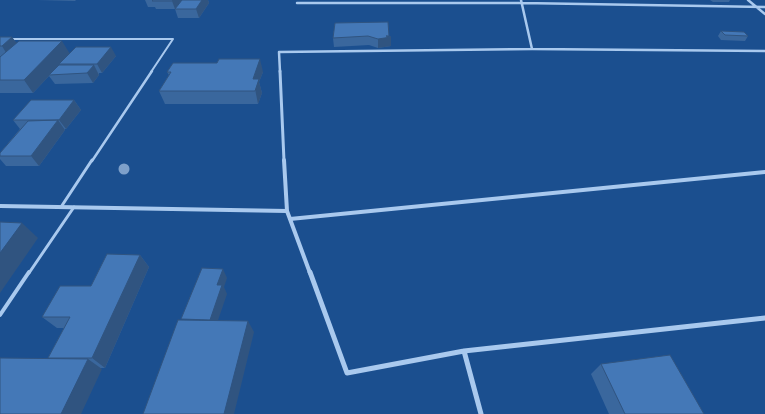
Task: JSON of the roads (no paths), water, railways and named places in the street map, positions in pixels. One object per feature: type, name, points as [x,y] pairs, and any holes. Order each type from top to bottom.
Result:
[{"type":"street","points":[[672,0],[676,5]]},
{"type":"street","points":[[748,0],[765,14]]},
{"type":"street","points":[[521,2],[532,49]]},
{"type":"street","points":[[296,3],[521,2],[765,7]]},
{"type":"street","points":[[765,51],[532,49],[279,52],[287,211],[346,373],[464,351],[765,318]]},
{"type":"street","points":[[290,218],[765,172]]},
{"type":"street","points":[[0,206],[287,211]]},
{"type":"street","points":[[464,351],[481,414]]},
{"type":"lane","points":[[8,39],[173,39],[61,207]]},
{"type":"lane","points":[[0,315],[74,207]]}]
